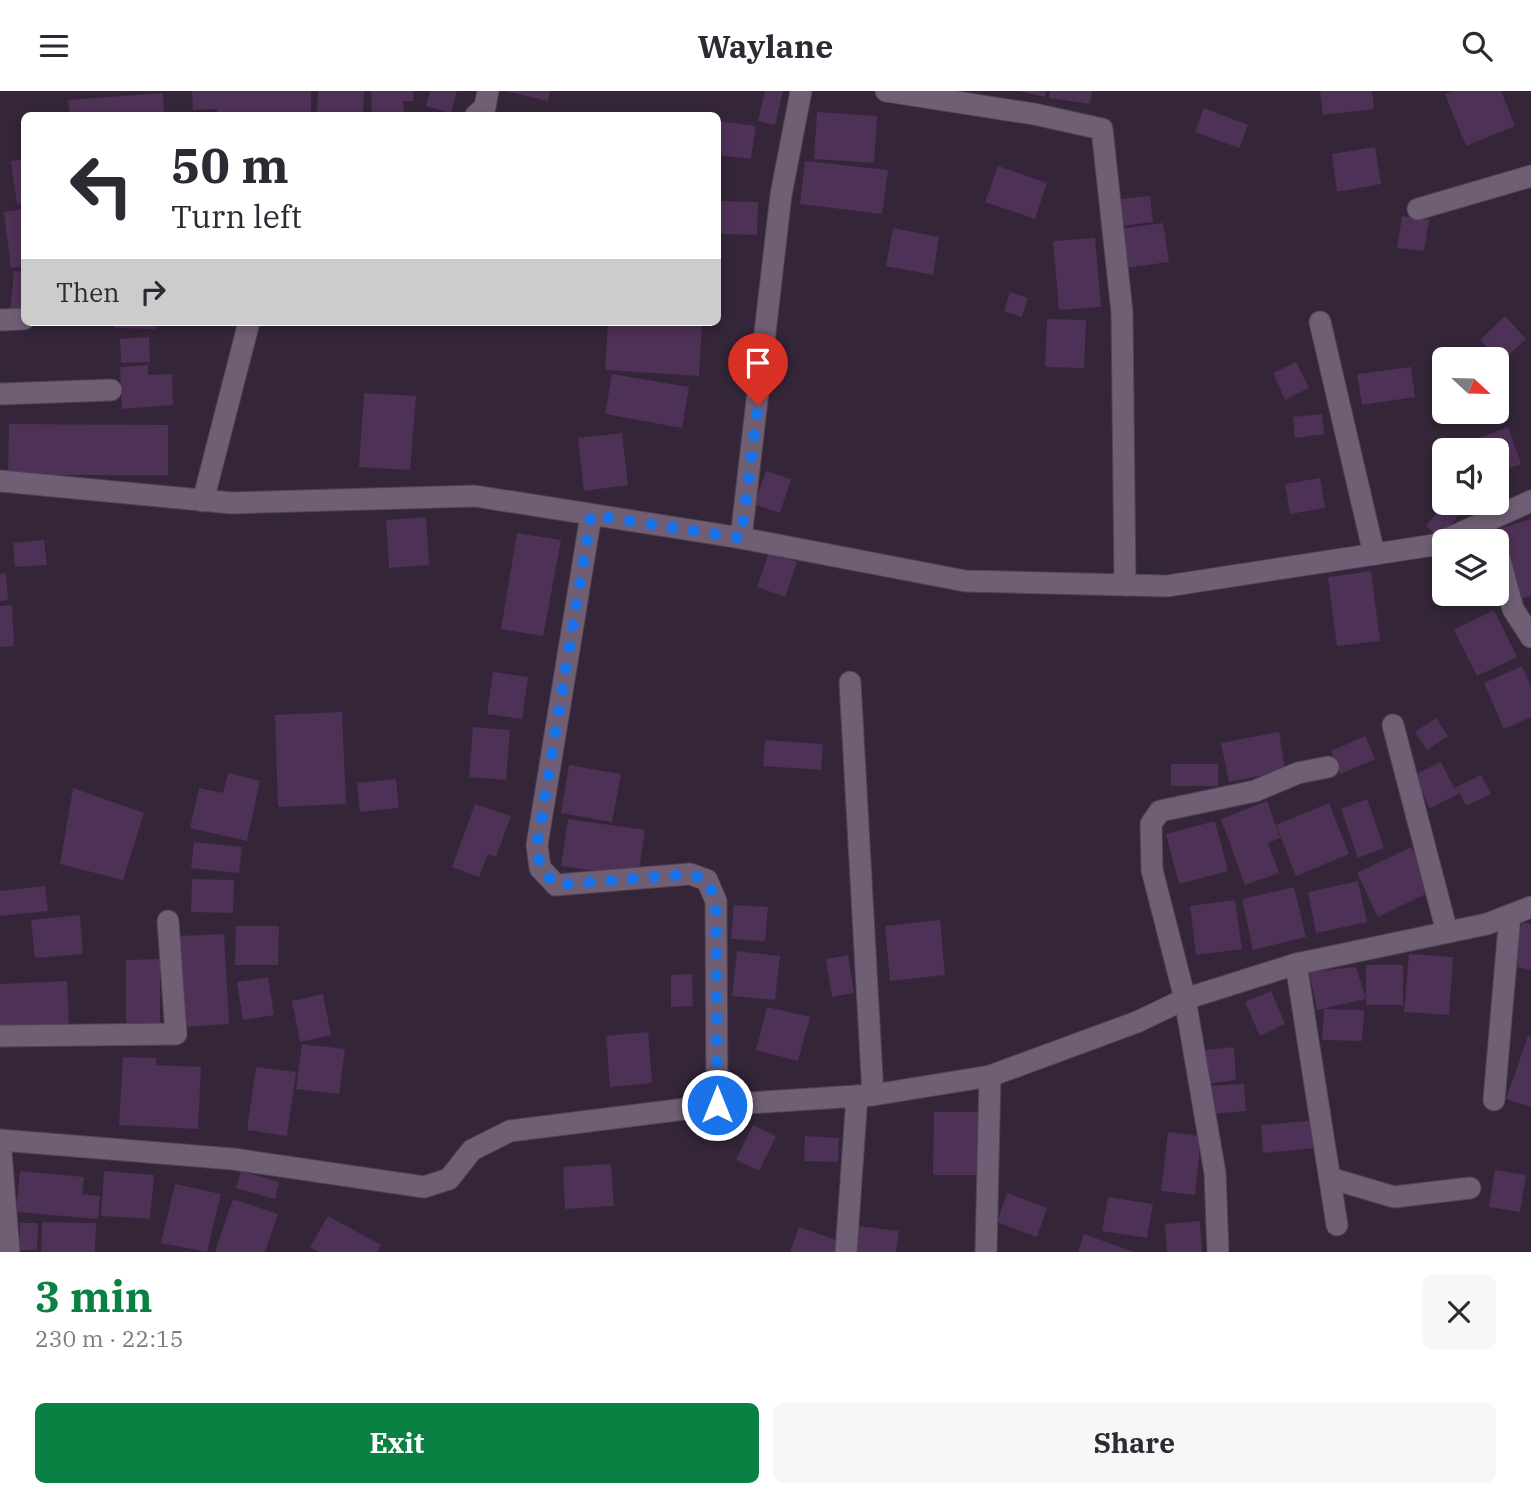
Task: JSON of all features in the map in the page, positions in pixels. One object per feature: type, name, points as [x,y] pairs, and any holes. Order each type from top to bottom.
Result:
[{"type":"street","points":[[479,112],[485,107],[488,91]]},
{"type":"street","points":[[741,538],[781,195],[801,91]]},
{"type":"street","points":[[886,91],[1034,114],[1102,129],[1122,312],[1125,585]]},
{"type":"street","points":[[1418,209],[1531,176]]},
{"type":"street","points":[[0,320],[21,319]]},
{"type":"street","points":[[1320,321],[1374,554]]},
{"type":"street","points":[[203,501],[247,326]]},
{"type":"street","points":[[0,394],[111,390]]},
{"type":"street","points":[[0,481],[232,503],[475,496],[741,538],[965,581],[1167,586],[1434,545],[1531,501]]},
{"type":"street","points":[[591,515],[537,845],[540,867],[556,885],[690,874],[707,880],[716,901],[717,1105]]},
{"type":"street","points":[[1489,519],[1492,529]]},
{"type":"street","points":[[1509,593],[1513,609],[1531,637]]},
{"type":"street","points":[[846,1252],[865,1096],[850,682]]},
{"type":"street","points":[[1393,725],[1447,932]]},
{"type":"street","points":[[1218,1252],[1215,1173],[1185,999],[1152,870],[1151,824],[1160,811],[1255,791],[1298,773],[1328,767]]},
{"type":"street","points":[[9,1252],[0,1140],[233,1159],[424,1187],[449,1179],[472,1150],[510,1131],[717,1105],[865,1096],[990,1076],[1136,1023],[1185,999],[1296,964],[1447,932],[1531,907]]},
{"type":"street","points":[[1494,1100],[1510,915]]},
{"type":"street","points":[[0,1036],[176,1034],[168,921]]},
{"type":"street","points":[[1296,964],[1338,1225]]},
{"type":"street","points":[[986,1252],[990,1076]]},
{"type":"street","points":[[1330,1178],[1394,1197],[1470,1188]]},
{"type":"building","points":[[192,91],[311,91],[311,112],[193,110]]},
{"type":"building","points":[[318,91],[364,91],[363,112],[317,112]]},
{"type":"building","points":[[371,91],[413,91],[414,101],[403,101],[404,112],[372,112]]},
{"type":"building","points":[[430,91],[457,91],[451,112],[426,106]]},
{"type":"building","points":[[505,91],[550,91],[548,101]]},
{"type":"building","points":[[765,91],[783,91],[775,125],[758,121]]},
{"type":"building","points":[[1019,91],[1046,91],[1045,97]]},
{"type":"building","points":[[1050,91],[1092,91],[1090,104],[1049,98]]},
{"type":"building","points":[[1320,91],[1372,91],[1374,109],[1323,115]]},
{"type":"building","points":[[1453,91],[1501,91],[1515,126],[1466,146],[1445,94]]},
{"type":"building","points":[[163,93],[164,112],[70,112],[68,100]]},
{"type":"building","points":[[1204,108],[1248,125],[1239,148],[1195,132]]},
{"type":"building","points":[[817,112],[877,116],[874,163],[814,159]]},
{"type":"building","points":[[721,121],[756,126],[751,159],[721,155]]},
{"type":"building","points":[[1375,147],[1381,184],[1337,192],[1332,154]]},
{"type":"building","points":[[21,159],[21,204],[17,205],[11,161]]},
{"type":"building","points":[[805,161],[888,170],[882,214],[800,204]]},
{"type":"building","points":[[998,166],[1047,183],[1035,219],[985,202]]},
{"type":"building","points":[[1150,196],[1153,222],[1114,227],[1111,200]]},
{"type":"building","points":[[721,201],[758,202],[757,235],[721,234]]},
{"type":"building","points":[[21,209],[21,266],[11,268],[4,212]]},
{"type":"building","points":[[1402,216],[1429,220],[1424,251],[1397,248]]},
{"type":"building","points":[[1163,223],[1169,262],[1125,268],[1119,229]]},
{"type":"building","points":[[893,228],[939,237],[933,275],[886,266]]},
{"type":"building","points":[[1095,238],[1101,307],[1059,310],[1053,241]]},
{"type":"building","points":[[14,271],[21,272],[21,314],[10,312]]},
{"type":"building","points":[[1010,292],[1028,298],[1022,317],[1004,311]]},
{"type":"building","points":[[1505,316],[1526,339],[1509,355],[1509,347],[1487,347],[1480,340]]},
{"type":"building","points":[[1047,319],[1086,320],[1084,368],[1045,367]]},
{"type":"building","points":[[114,326],[156,326],[156,329]]},
{"type":"building","points":[[608,326],[702,326],[699,376],[605,370]]},
{"type":"building","points":[[149,337],[150,362],[121,363],[120,339]]},
{"type":"building","points":[[1296,362],[1309,388],[1285,400],[1273,373]]},
{"type":"building","points":[[148,365],[148,375],[172,374],[173,405],[122,409],[120,367]]},
{"type":"building","points":[[1411,367],[1415,397],[1362,405],[1357,374]]},
{"type":"building","points":[[612,374],[689,387],[682,428],[605,414]]},
{"type":"building","points":[[364,393],[416,396],[410,470],[359,467]]},
{"type":"building","points":[[1322,414],[1324,434],[1295,438],[1293,417]]},
{"type":"building","points":[[9,424],[168,425],[168,475],[8,475]]},
{"type":"building","points":[[1508,427],[1521,464],[1509,468],[1509,438],[1479,438]]},
{"type":"building","points":[[622,433],[628,485],[584,491],[578,438]]},
{"type":"building","points":[[766,471],[791,479],[780,513],[754,504]]},
{"type":"building","points":[[1320,478],[1325,508],[1290,514],[1285,484]]},
{"type":"building","points":[[1435,515],[1459,515],[1447,529],[1432,529],[1432,531],[1426,526]]},
{"type":"building","points":[[426,517],[429,565],[389,568],[386,520]]},
{"type":"building","points":[[1531,519],[1531,596],[1520,599],[1509,562],[1509,529],[1499,529]]},
{"type":"building","points":[[517,533],[561,540],[543,636],[501,629]]},
{"type":"building","points":[[44,540],[47,565],[15,567],[13,543]]},
{"type":"building","points":[[769,552],[797,562],[785,597],[757,587]]},
{"type":"building","points":[[1371,571],[1380,641],[1337,646],[1328,577]]},
{"type":"building","points":[[6,573],[8,600],[0,601],[0,574]]},
{"type":"building","points":[[12,605],[14,646],[0,647],[0,606]]},
{"type":"building","points":[[1494,610],[1517,657],[1477,676],[1454,630]]},
{"type":"building","points":[[1522,666],[1531,687],[1531,717],[1504,729],[1484,683]]},
{"type":"building","points":[[493,672],[528,677],[522,719],[487,714]]},
{"type":"building","points":[[342,712],[346,804],[278,807],[275,715]]},
{"type":"building","points":[[1436,718],[1448,736],[1427,750],[1415,732]]},
{"type":"building","points":[[473,727],[510,730],[506,780],[469,777]]},
{"type":"building","points":[[1279,732],[1285,771],[1229,782],[1221,743]]},
{"type":"building","points":[[1365,736],[1375,759],[1340,774],[1331,751]]},
{"type":"building","points":[[765,740],[823,744],[821,770],[763,766]]},
{"type":"building","points":[[1441,762],[1454,788],[1481,775],[1491,794],[1466,806],[1460,793],[1430,808],[1414,775]]},
{"type":"building","points":[[1171,764],[1218,764],[1218,786],[1171,786]]},
{"type":"building","points":[[569,765],[621,774],[612,822],[561,813]]},
{"type":"building","points":[[228,773],[260,781],[247,841],[190,828],[199,788],[223,793]]},
{"type":"building","points":[[396,779],[399,808],[360,812],[357,783]]},
{"type":"building","points":[[73,788],[144,813],[123,880],[60,864]]},
{"type":"building","points":[[1367,799],[1384,848],[1358,858],[1341,809]]},
{"type":"building","points":[[1267,801],[1280,838],[1268,843],[1279,873],[1245,885],[1221,819]]},
{"type":"building","points":[[1329,803],[1349,854],[1296,876],[1276,825]]},
{"type":"building","points":[[475,804],[511,816],[496,857],[488,854],[479,877],[452,867]]},
{"type":"building","points":[[568,819],[645,830],[638,877],[561,866]]},
{"type":"building","points":[[1215,821],[1228,871],[1179,884],[1166,834]]},
{"type":"building","points":[[194,842],[242,847],[239,873],[191,868]]},
{"type":"building","points":[[1411,847],[1432,891],[1378,917],[1357,873]]},
{"type":"building","points":[[192,879],[234,880],[233,913],[191,912]]},
{"type":"building","points":[[1358,881],[1367,922],[1316,933],[1308,892]]},
{"type":"building","points":[[45,886],[48,911],[0,916],[0,891]]},
{"type":"building","points":[[1294,887],[1306,937],[1253,950],[1242,899]]},
{"type":"building","points":[[1235,900],[1242,949],[1196,955],[1190,906]]},
{"type":"building","points":[[734,905],[768,907],[765,941],[731,939]]},
{"type":"building","points":[[80,915],[83,954],[35,958],[31,920]]},
{"type":"building","points":[[940,920],[945,975],[890,981],[885,926]]},
{"type":"building","points":[[1522,922],[1531,924],[1531,970],[1512,966]]},
{"type":"building","points":[[236,926],[279,926],[278,965],[235,965]]},
{"type":"building","points":[[224,934],[229,1024],[184,1027],[179,936]]},
{"type":"building","points":[[737,951],[780,956],[775,1000],[732,996]]},
{"type":"building","points":[[1409,954],[1453,957],[1449,1015],[1404,1012]]},
{"type":"building","points":[[848,955],[854,993],[832,997],[826,959]]},
{"type":"building","points":[[160,959],[160,1026],[126,1026],[126,960]]},
{"type":"building","points":[[1366,965],[1403,965],[1403,1005],[1366,1005]]},
{"type":"building","points":[[1356,967],[1366,999],[1317,1010],[1309,972]]},
{"type":"building","points":[[692,974],[693,1006],[671,1007],[671,975]]},
{"type":"building","points":[[268,977],[274,1015],[243,1020],[237,982]]},
{"type":"building","points":[[67,981],[69,1027],[0,1030],[0,984]]},
{"type":"building","points":[[1271,991],[1285,1024],[1260,1036],[1245,1002]]},
{"type":"building","points":[[323,994],[331,1035],[300,1042],[292,1001]]},
{"type":"building","points":[[767,1007],[810,1017],[798,1061],[756,1050]]},
{"type":"building","points":[[1324,1009],[1364,1010],[1362,1041],[1322,1040]]},
{"type":"building","points":[[648,1032],[652,1083],[610,1087],[606,1036]]},
{"type":"building","points":[[1528,1036],[1531,1037],[1531,1107],[1506,1099]]},
{"type":"building","points":[[302,1044],[345,1049],[339,1094],[296,1089]]},
{"type":"building","points":[[1234,1047],[1236,1080],[1206,1084],[1203,1050]]},
{"type":"building","points":[[123,1057],[156,1058],[156,1065],[201,1067],[198,1129],[119,1125]]},
{"type":"building","points":[[256,1067],[296,1072],[287,1136],[247,1130]]},
{"type":"building","points":[[1244,1084],[1246,1111],[1210,1114],[1208,1086]]},
{"type":"building","points":[[934,1112],[978,1112],[978,1175],[933,1175]]},
{"type":"building","points":[[1316,1120],[1318,1148],[1263,1153],[1261,1125]]},
{"type":"building","points":[[753,1125],[776,1136],[759,1171],[736,1160]]},
{"type":"building","points":[[1168,1132],[1201,1136],[1195,1195],[1161,1191]]},
{"type":"building","points":[[805,1136],[839,1138],[838,1162],[804,1161]]},
{"type":"building","points":[[611,1164],[614,1206],[565,1209],[563,1167]]},
{"type":"building","points":[[1495,1170],[1526,1175],[1520,1212],[1489,1207]]},
{"type":"building","points":[[20,1171],[84,1177],[82,1194],[100,1196],[98,1219],[16,1212]]},
{"type":"building","points":[[104,1171],[154,1175],[150,1219],[101,1216]]},
{"type":"building","points":[[241,1171],[279,1182],[275,1199],[236,1188]]},
{"type":"building","points":[[175,1184],[221,1194],[207,1252],[161,1243]]},
{"type":"building","points":[[1007,1193],[1047,1208],[1037,1237],[997,1222]]},
{"type":"building","points":[[1108,1197],[1153,1204],[1147,1238],[1102,1231]]},
{"type":"building","points":[[233,1199],[278,1214],[265,1252],[215,1252]]},
{"type":"building","points":[[328,1216],[381,1245],[377,1252],[319,1252],[310,1247]]},
{"type":"building","points":[[1200,1221],[1202,1252],[1167,1252],[1165,1224]]},
{"type":"building","points":[[42,1222],[96,1223],[95,1252],[41,1252]]},
{"type":"building","points":[[20,1223],[38,1223],[37,1250],[19,1250]]},
{"type":"building","points":[[859,1226],[899,1231],[896,1252],[856,1252]]},
{"type":"building","points":[[799,1227],[842,1242],[838,1252],[790,1252]]},
{"type":"building","points":[[1084,1234],[1134,1252],[1078,1252]]},
{"type":"route","points":[[717,1105],[716,901],[707,880],[690,874],[556,885],[540,867],[537,845],[591,515],[741,538],[758,405]]}]
